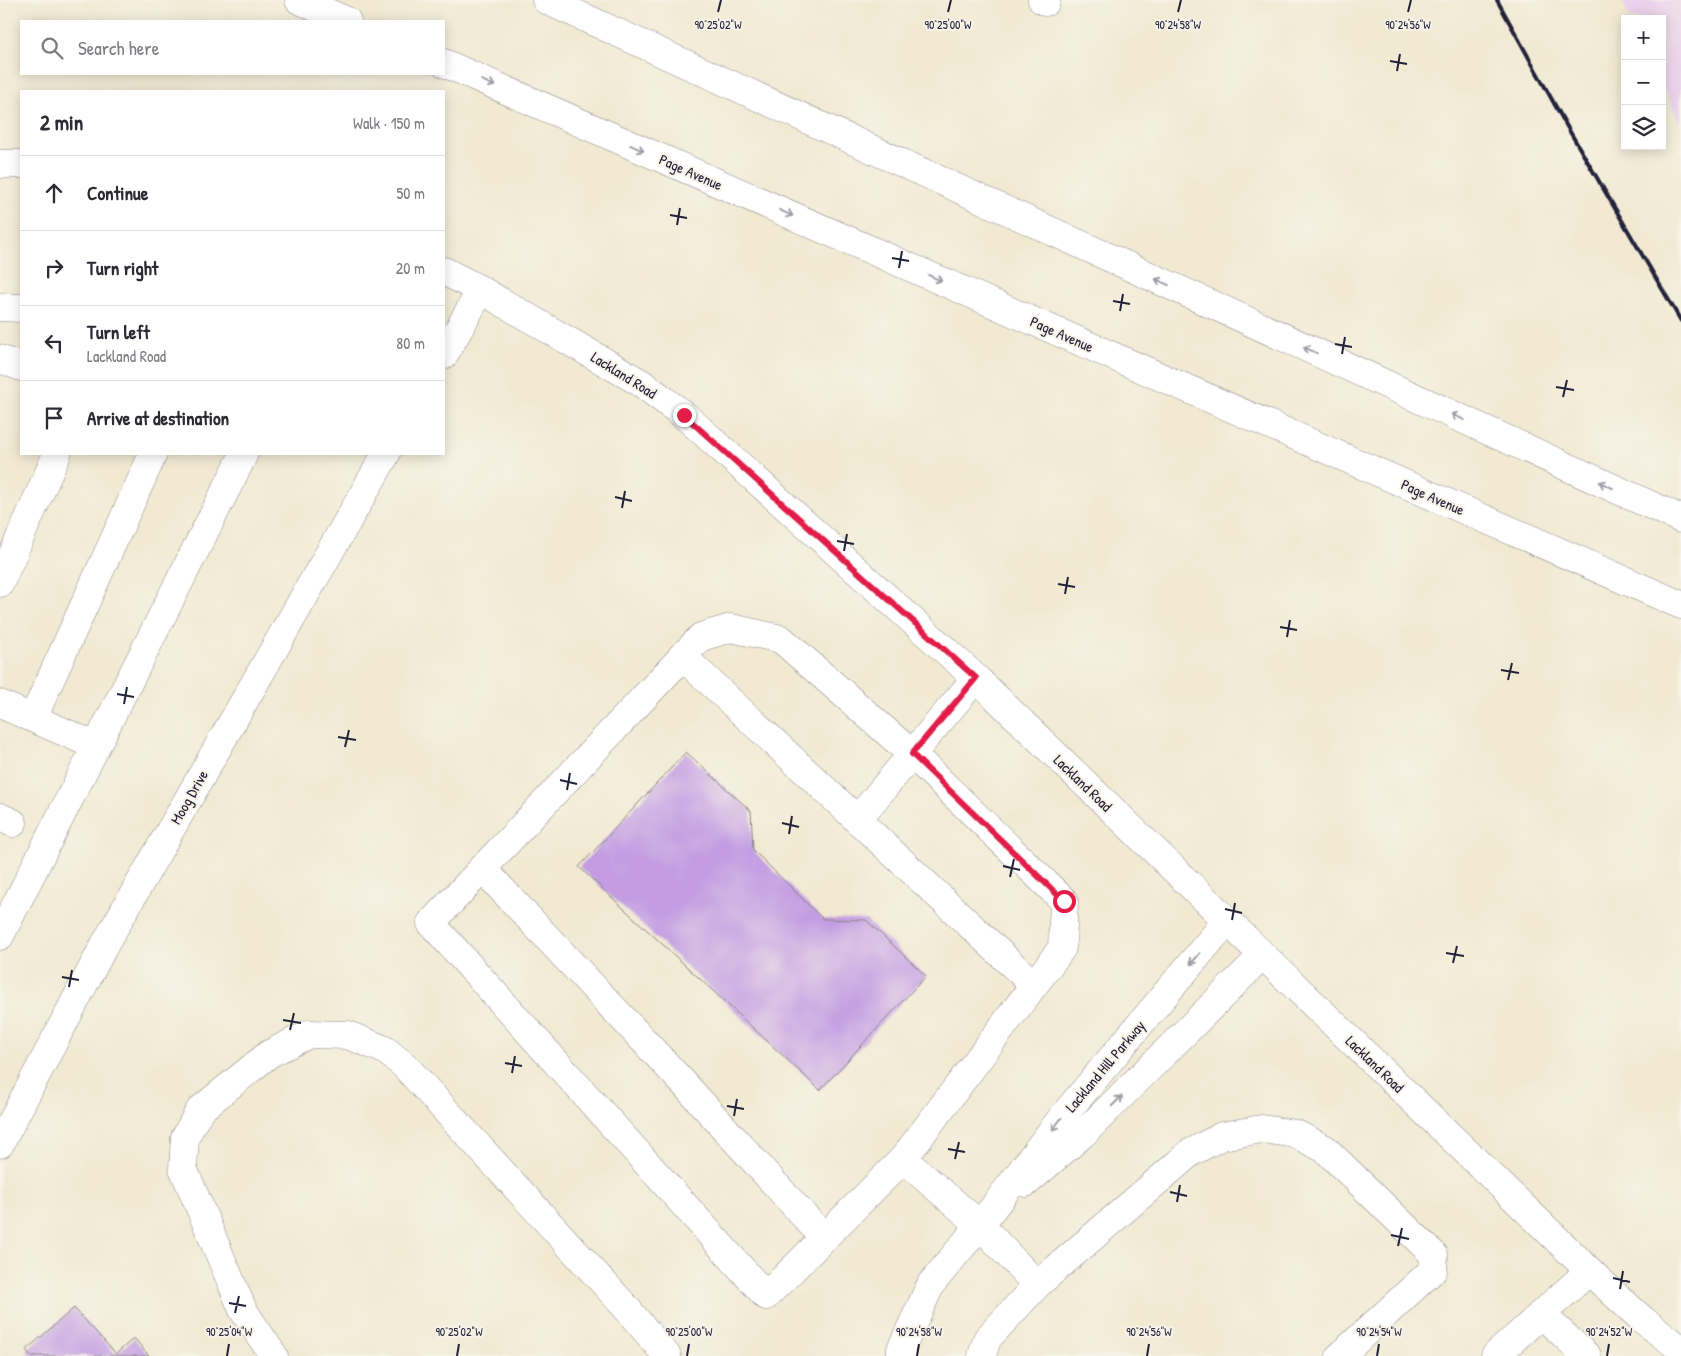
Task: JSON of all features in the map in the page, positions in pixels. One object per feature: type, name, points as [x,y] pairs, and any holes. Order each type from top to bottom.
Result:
[{"type":"main road","points":[[299,0],[346,20]]},
{"type":"main road","points":[[546,0],[1681,519]]},
{"type":"main road","name":"Page Avenue","points":[[445,63],[1681,605]]},
{"type":"main road","points":[[0,164],[20,164]]},
{"type":"main road","name":"Lackland Road","points":[[445,272],[481,290],[641,383],[684,415],[976,678],[1226,922],[1589,1271],[1643,1320],[1681,1349]]},
{"type":"main road","points":[[445,353],[481,290]]},
{"type":"main road","points":[[0,307],[20,308]]},
{"type":"main road","points":[[0,359],[20,367]]},
{"type":"main road","points":[[0,583],[57,455]]},
{"type":"main road","points":[[33,718],[153,455]]},
{"type":"main road","name":"Moog Drive","points":[[0,1144],[110,936],[385,455]]},
{"type":"main road","points":[[0,936],[96,746],[235,456]]},
{"type":"main road","points":[[731,628],[781,639],[912,754],[1064,901],[1062,948],[903,1160],[766,1296],[431,924],[701,637],[731,628]]},
{"type":"main road","points":[[682,656],[1034,985]]},
{"type":"main road","points":[[857,820],[976,678]]},
{"type":"main road","points":[[0,704],[96,746]]},
{"type":"main road","points":[[482,868],[688,1088],[824,1238]]},
{"type":"main road","name":"Lackland Hill Parkway","points":[[901,1356],[902,1349],[931,1284],[984,1219],[1063,1116],[1226,922]]},
{"type":"main road","name":"Lackland Hill Parkway","points":[[984,1219],[1084,1134],[1262,956]]},
{"type":"main road","points":[[274,1356],[243,1310],[183,1168],[185,1137],[200,1110],[269,1054],[308,1034],[348,1035],[385,1050],[406,1066],[623,1304],[667,1356]]},
{"type":"main road","points":[[982,1356],[988,1338],[1037,1285],[1190,1153],[1222,1136],[1262,1129],[1296,1134],[1325,1148],[1434,1255],[1433,1270],[1340,1356]]},
{"type":"main road","points":[[903,1160],[984,1219],[1037,1285]]},
{"type":"main road","points":[[1495,1356],[1589,1271]]},
{"type":"main road","points":[[1541,1314],[1587,1356]]},
{"type":"shaded area","points":[[1622,0],[1681,0],[1681,125],[1666,93],[1666,15],[1628,15]]},
{"type":"building","points":[[686,752],[751,811],[753,850],[823,919],[866,920],[926,976],[820,1090],[579,867]]},
{"type":"building","points":[[74,1308],[116,1354],[134,1338],[149,1356],[31,1356],[26,1350]]},
{"type":"railway","points":[[1497,0],[1566,125],[1681,321]]},
{"type":"route","points":[[684,415],[976,678],[912,754],[1064,901]]}]
